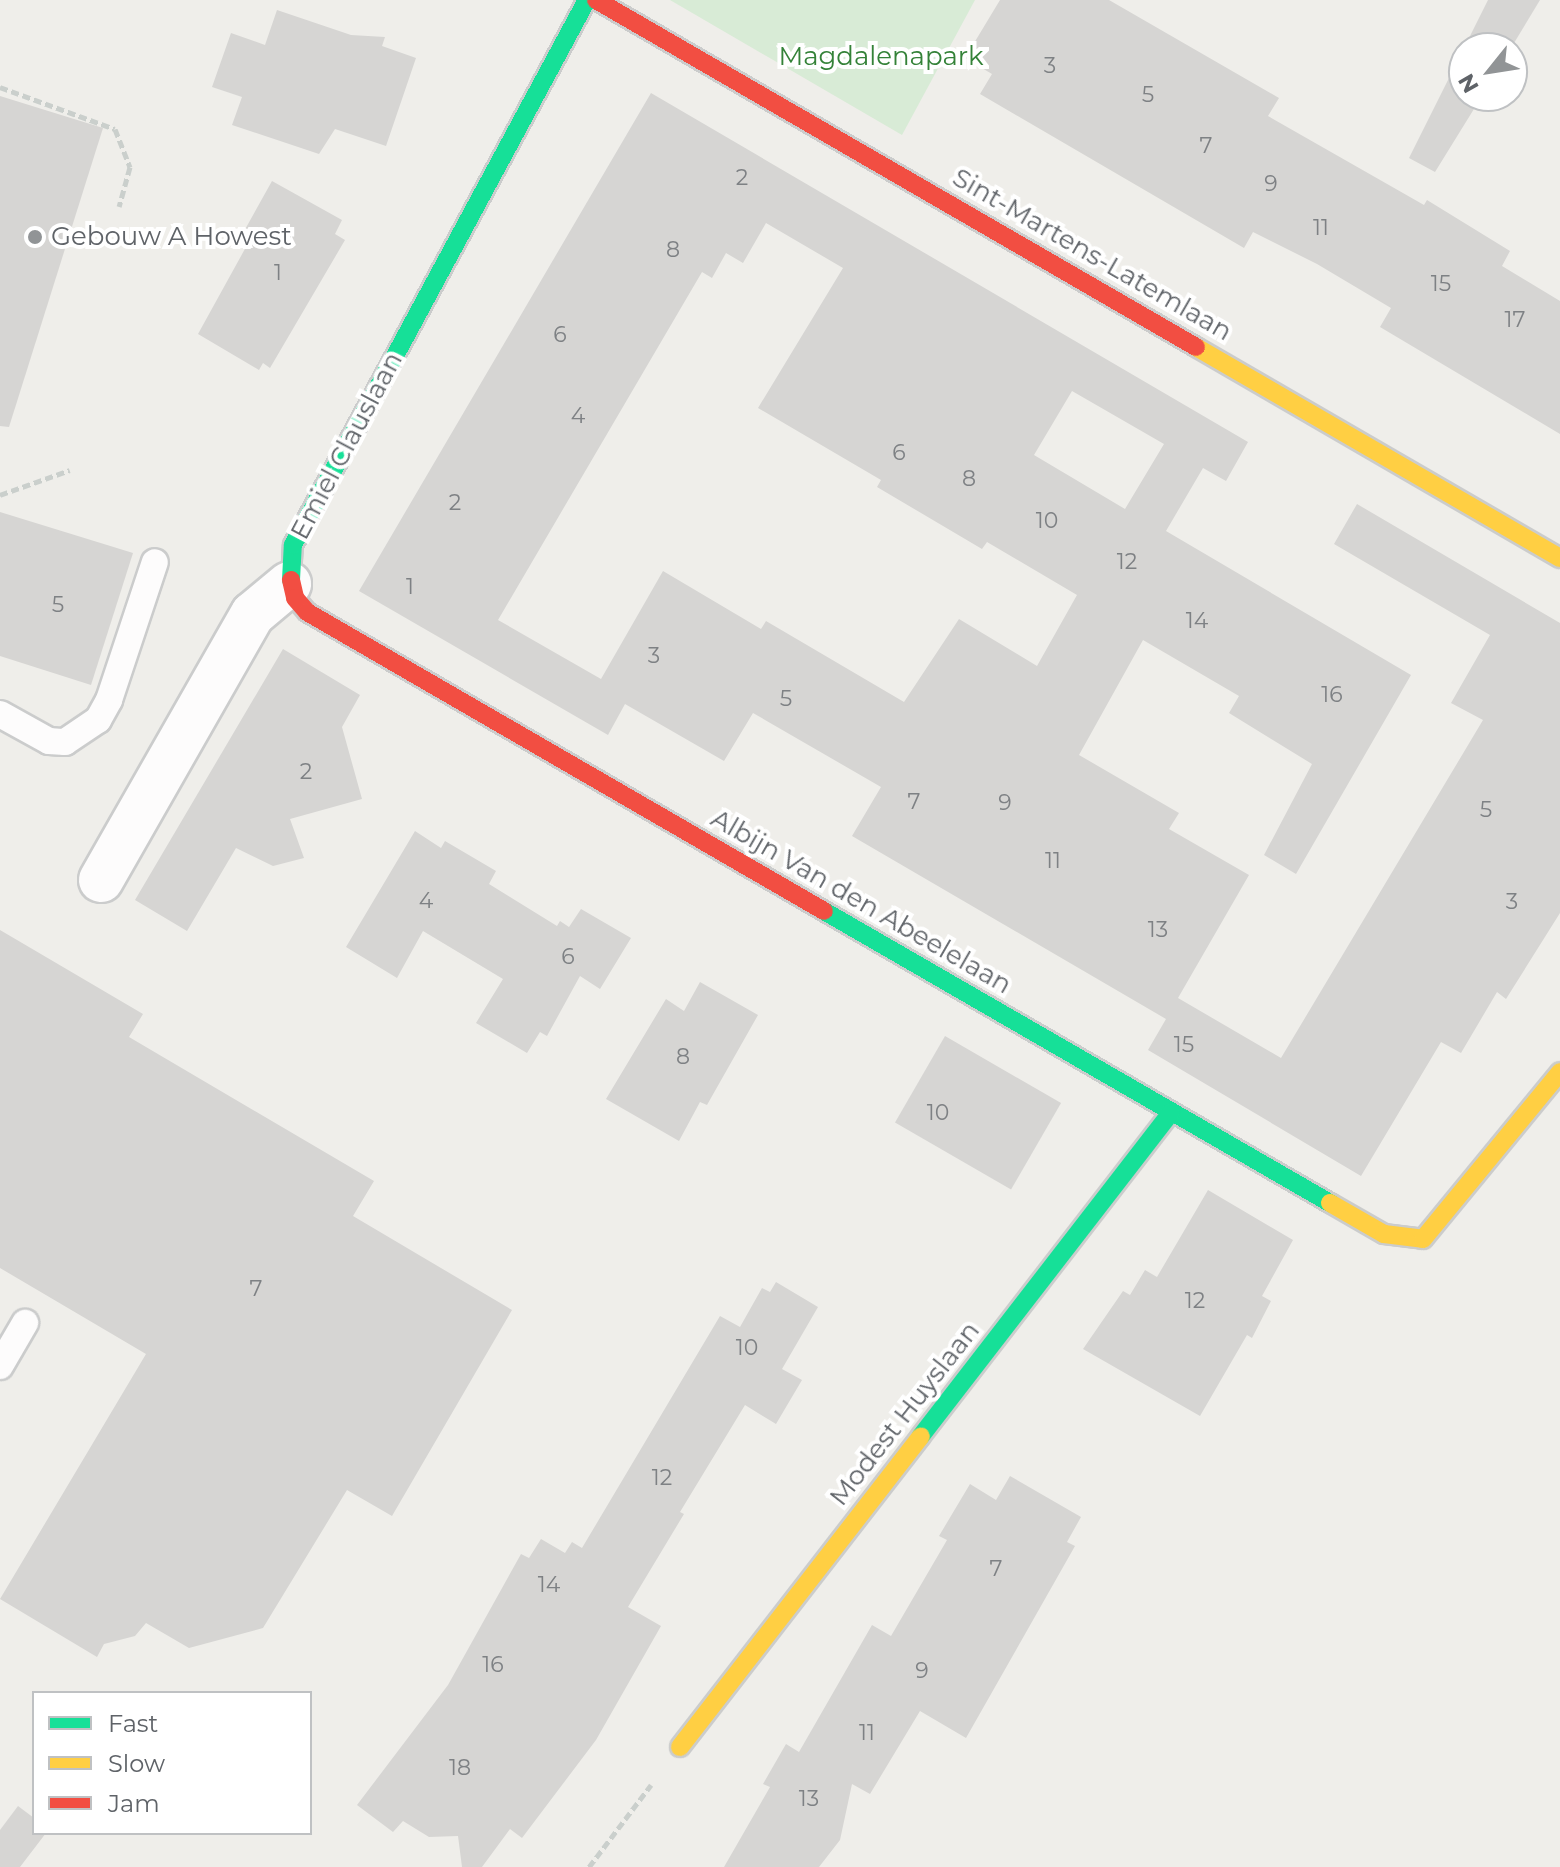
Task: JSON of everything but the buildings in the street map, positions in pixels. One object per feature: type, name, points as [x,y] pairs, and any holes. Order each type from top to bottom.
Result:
[{"type":"street","name":"Emiel Clauslaan","points":[[289,584],[293,545],[587,0]]},
{"type":"street","name":"Sint-Martens-Latemlaan","points":[[596,0],[1560,558]]},
{"type":"street","points":[[101,880],[253,614],[289,584]]},
{"type":"street","name":"Albijn Van den Abeelelaan","points":[[289,584],[307,612],[1384,1234],[1423,1239],[1560,1072]]},
{"type":"street","name":"Modest Huyslaan","points":[[680,1747],[1171,1112]]},
{"type":"lane","points":[[0,714],[49,741],[65,742],[98,720],[109,700],[155,562]]},
{"type":"lane","points":[[0,1366],[25,1323]]},
{"type":"path","points":[[0,87],[115,129],[124,140],[130,167],[119,207]]},
{"type":"path","points":[[0,495],[70,470]]},
{"type":"path","points":[[589,1867],[680,1747]]},
{"type":"green space","name":"Magdalenapark","points":[[670,0],[975,0],[902,135]]},
{"type":"traffic: fast","points":[[291,580],[293,545],[587,0]]},
{"type":"traffic: fast","points":[[824,911],[1330,1203]]},
{"type":"traffic: fast","points":[[921,1436],[1171,1112]]},
{"type":"traffic: slow","points":[[1196,347],[1560,558]]},
{"type":"traffic: slow","points":[[1330,1203],[1384,1234],[1423,1239],[1560,1072]]},
{"type":"traffic: slow","points":[[680,1747],[921,1436]]},
{"type":"traffic: jam","points":[[596,0],[1196,347]]},
{"type":"traffic: jam","points":[[291,580],[295,598],[307,612],[824,911]]},
{"type":"place","name":"Gebouw A Howest","points":[[35,237]]}]
